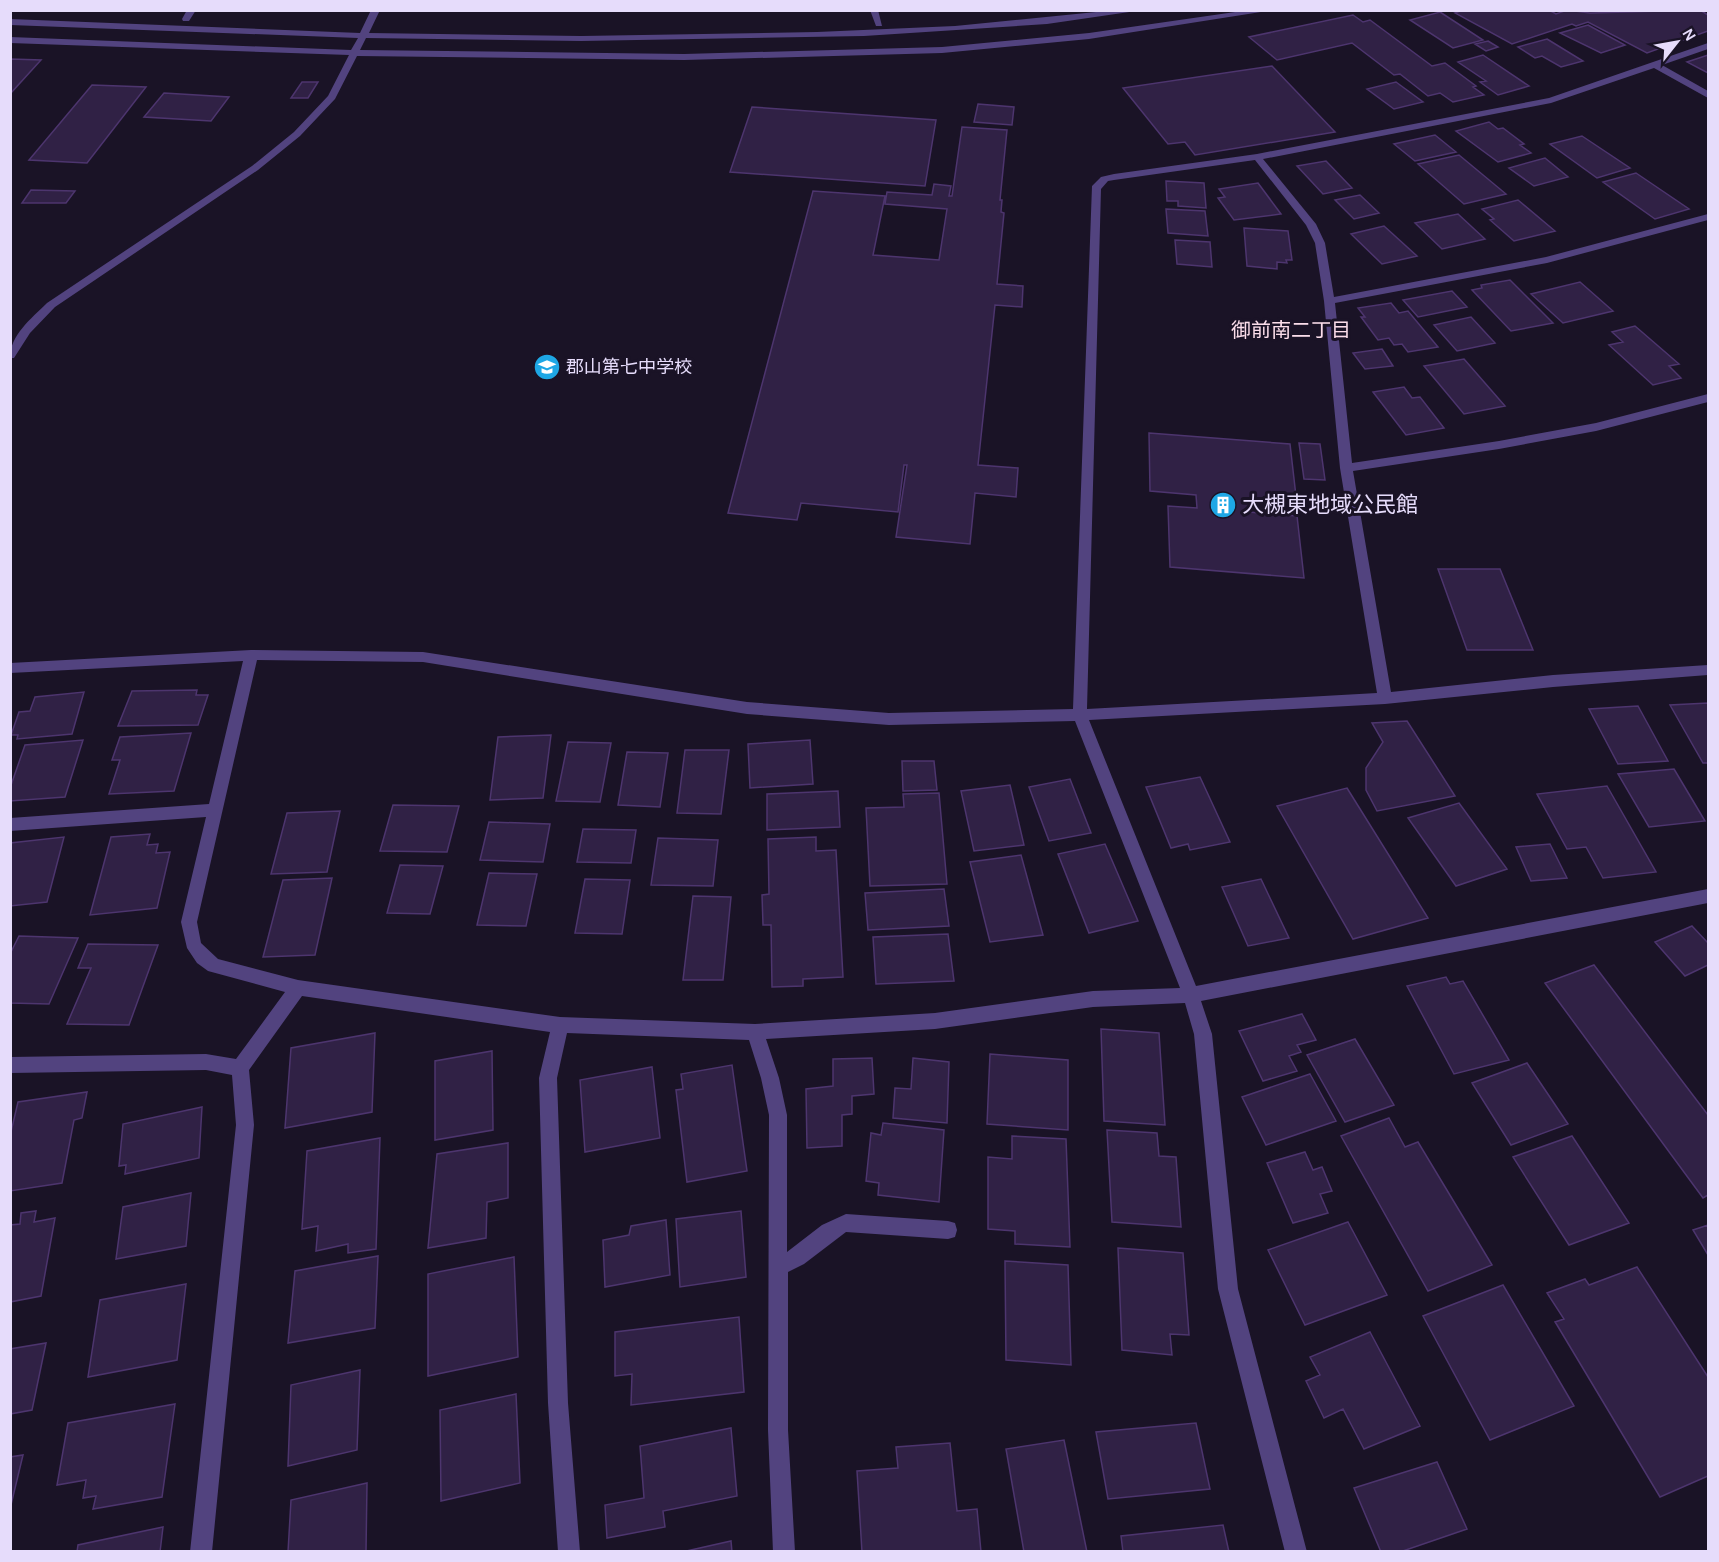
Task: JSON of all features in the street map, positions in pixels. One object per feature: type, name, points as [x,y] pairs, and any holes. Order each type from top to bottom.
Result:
[{"type":"street","points":[[186,19],[192,10]]},
{"type":"street","points":[[10,355],[26,331],[51,305],[255,168],[297,134],[332,97],[376,10]]},
{"type":"street","points":[[874,10],[879,24]]},
{"type":"street","points":[[10,22],[364,35],[686,39],[924,32],[1077,19],[1139,10]]},
{"type":"street","points":[[10,40],[355,52],[684,57],[942,50],[1089,36],[1270,10]]},
{"type":"street","points":[[1296,1551],[1228,1289],[1203,1034],[1191,995],[1080,715],[1096,188],[1105,179],[1114,177],[1257,157],[1551,100],[1708,46]]},
{"type":"street","points":[[1656,65],[1708,95]]},
{"type":"street","points":[[1257,157],[1317,234],[1329,301],[1346,468],[1385,698]]},
{"type":"street","points":[[1329,301],[1547,260],[1708,217]]},
{"type":"street","points":[[10,332],[26,331]]},
{"type":"street","points":[[1346,468],[1499,445],[1596,427],[1708,398]]},
{"type":"street","points":[[251,655],[189,922],[195,948],[202,960],[214,966],[298,988],[560,1025],[755,1032],[935,1020],[1093,999],[1191,995],[1708,896]]},
{"type":"street","points":[[10,668],[251,655],[423,657],[747,708],[889,719],[1080,715],[1385,698],[1553,681],[1708,670]]},
{"type":"street","points":[[10,825],[215,810]]},
{"type":"street","points":[[201,1551],[245,1125],[240,1068],[298,988]]},
{"type":"street","points":[[560,1025],[548,1078],[558,1403],[569,1551]]},
{"type":"street","points":[[755,1032],[770,1078],[778,1115],[778,1430],[784,1551]]},
{"type":"street","points":[[10,1065],[206,1062],[240,1068]]},
{"type":"street","points":[[779,1265],[795,1259],[834,1228],[846,1223],[948,1230]]},
{"type":"building","points":[[1463,10],[1549,10],[1556,14],[1567,10],[1590,13],[1700,10],[1708,15],[1708,31],[1647,53],[1588,22],[1576,26],[1572,24],[1512,44],[1455,13]]},
{"type":"building","points":[[1440,12],[1483,40],[1453,48],[1410,20]]},
{"type":"building","points":[[1353,15],[1363,22],[1370,20],[1432,66],[1445,63],[1476,86],[1473,87],[1484,95],[1453,102],[1440,93],[1428,96],[1400,74],[1394,75],[1352,43],[1277,60],[1249,37]]},
{"type":"building","points":[[1588,25],[1625,45],[1601,53],[1560,33]]},
{"type":"building","points":[[1547,39],[1583,61],[1561,67],[1542,56],[1535,58],[1518,47]]},
{"type":"building","points":[[1488,41],[1498,47],[1486,51],[1475,44]]},
{"type":"building","points":[[1483,55],[1529,86],[1498,95],[1480,82],[1486,81],[1458,62]]},
{"type":"building","points":[[1708,55],[1708,73],[1687,62]]},
{"type":"building","points":[[10,59],[41,60],[10,94]]},
{"type":"building","points":[[1272,66],[1335,132],[1195,155],[1185,142],[1168,144],[1123,88]]},
{"type":"building","points":[[302,82],[318,82],[308,98],[291,98]]},
{"type":"building","points":[[1396,82],[1423,102],[1394,109],[1367,89]]},
{"type":"building","points":[[92,85],[146,87],[87,163],[29,160]]},
{"type":"building","points":[[164,93],[229,97],[211,121],[144,117]]},
{"type":"building","points":[[978,104],[1014,107],[1012,125],[974,122]]},
{"type":"building","points":[[752,107],[936,120],[925,186],[730,172]]},
{"type":"building","points":[[1489,122],[1498,129],[1503,128],[1524,144],[1520,145],[1531,153],[1498,162],[1456,131]]},
{"type":"building","points":[[962,127],[1007,130],[1000,200],[1002,200],[1001,212],[1004,213],[997,284],[1023,286],[1022,307],[995,305],[978,465],[1018,468],[1016,497],[975,493],[970,544],[896,537],[907,465],[904,465],[898,512],[801,503],[797,520],[728,513],[813,191],[885,196],[873,255],[939,260],[947,209],[885,204],[887,192],[932,195],[934,184],[951,186],[949,196],[952,196]]},
{"type":"building","points":[[1435,135],[1456,152],[1415,161],[1394,144]]},
{"type":"building","points":[[1582,136],[1630,168],[1597,178],[1550,144]]},
{"type":"building","points":[[1459,155],[1506,194],[1464,204],[1418,164]]},
{"type":"building","points":[[1545,158],[1568,177],[1534,186],[1509,168]]},
{"type":"building","points":[[1326,161],[1352,188],[1323,194],[1297,166]]},
{"type":"building","points":[[1636,173],[1689,209],[1655,219],[1603,182]]},
{"type":"building","points":[[1166,181],[1204,183],[1206,208],[1178,206],[1178,201],[1167,201]]},
{"type":"building","points":[[1258,183],[1281,214],[1234,220],[1218,198],[1225,197],[1219,189]]},
{"type":"building","points":[[31,190],[75,191],[66,203],[22,203]]},
{"type":"building","points":[[1360,195],[1379,213],[1354,219],[1335,200]]},
{"type":"building","points":[[1518,200],[1555,231],[1514,241],[1490,220],[1494,219],[1482,209]]},
{"type":"building","points":[[1166,209],[1205,211],[1208,236],[1168,233]]},
{"type":"building","points":[[1458,214],[1485,239],[1442,249],[1415,223]]},
{"type":"building","points":[[1384,226],[1417,256],[1382,264],[1351,234]]},
{"type":"building","points":[[1244,228],[1288,231],[1292,260],[1286,260],[1287,263],[1277,262],[1277,269],[1247,266]]},
{"type":"building","points":[[1175,240],[1210,242],[1212,267],[1177,264]]},
{"type":"building","points":[[1510,280],[1553,323],[1511,331],[1472,290],[1482,288],[1481,285]]},
{"type":"building","points":[[1580,282],[1613,311],[1563,323],[1531,294]]},
{"type":"building","points":[[1452,291],[1467,307],[1418,317],[1403,300]]},
{"type":"building","points":[[1391,303],[1399,313],[1408,311],[1438,347],[1408,352],[1402,344],[1394,345],[1389,338],[1378,340],[1361,317],[1365,317],[1358,308]]},
{"type":"building","points":[[1471,317],[1495,343],[1457,351],[1434,325]]},
{"type":"building","points":[[1635,326],[1679,364],[1669,366],[1681,378],[1653,385],[1609,345],[1623,342],[1612,332]]},
{"type":"building","points":[[1382,349],[1393,366],[1365,369],[1353,353]]},
{"type":"building","points":[[1464,359],[1505,406],[1464,414],[1424,366]]},
{"type":"building","points":[[1404,387],[1412,398],[1420,397],[1444,428],[1406,435],[1373,392]]},
{"type":"building","name":"大槻東地域公民館","points":[[1149,433],[1290,444],[1297,505],[1248,501],[1249,512],[1297,516],[1304,578],[1170,567],[1168,506],[1197,508],[1196,495],[1150,491]]},
{"type":"building","points":[[1299,443],[1320,444],[1325,480],[1304,479]]},
{"type":"building","points":[[1438,569],[1500,569],[1533,650],[1467,650]]},
{"type":"building","points":[[197,690],[196,695],[208,695],[198,725],[118,726],[132,691]]},
{"type":"building","points":[[84,692],[72,734],[17,739],[18,735],[11,735],[19,712],[30,711],[35,697]]},
{"type":"building","points":[[1708,703],[1708,763],[1703,763],[1670,705]]},
{"type":"building","points":[[1638,706],[1668,761],[1618,764],[1589,709]]},
{"type":"building","points":[[1407,721],[1455,796],[1377,811],[1366,790],[1366,768],[1383,742],[1372,723]]},
{"type":"building","points":[[191,733],[174,791],[109,794],[120,760],[112,760],[120,737]]},
{"type":"building","points":[[551,735],[543,798],[490,800],[498,737]]},
{"type":"building","points":[[83,740],[65,797],[10,801],[10,788],[25,745]]},
{"type":"building","points":[[810,740],[813,784],[750,788],[748,744]]},
{"type":"building","points":[[568,742],[611,743],[600,802],[556,801]]},
{"type":"building","points":[[685,750],[729,750],[721,814],[677,813]]},
{"type":"building","points":[[627,752],[668,753],[660,807],[618,805]]},
{"type":"building","points":[[902,761],[934,761],[937,790],[903,791]]},
{"type":"building","points":[[1674,769],[1705,821],[1649,827],[1618,774]]},
{"type":"building","points":[[1200,777],[1230,842],[1190,850],[1188,844],[1171,848],[1146,787]]},
{"type":"building","points":[[1070,779],[1091,833],[1049,841],[1029,787]]},
{"type":"building","points":[[1010,785],[1024,845],[974,851],[961,791]]},
{"type":"building","points":[[1607,786],[1656,872],[1603,878],[1586,847],[1567,849],[1537,794]]},
{"type":"building","points":[[1347,788],[1428,918],[1353,939],[1277,806]]},
{"type":"building","points":[[838,791],[840,827],[767,830],[767,794]]},
{"type":"building","points":[[939,793],[947,884],[870,886],[866,808],[904,807],[903,794]]},
{"type":"building","points":[[1459,803],[1507,869],[1456,886],[1408,818]]},
{"type":"building","points":[[393,805],[459,806],[447,852],[380,851]]},
{"type":"building","points":[[340,811],[327,872],[271,874],[287,813]]},
{"type":"building","points":[[489,822],[550,824],[543,862],[480,860]]},
{"type":"building","points":[[583,829],[636,830],[631,863],[577,862]]},
{"type":"building","points":[[150,834],[147,845],[158,844],[156,853],[170,852],[157,908],[90,915],[111,837]]},
{"type":"building","points":[[64,837],[47,902],[10,906],[10,843]]},
{"type":"building","points":[[816,837],[816,851],[836,850],[843,977],[803,979],[803,986],[772,987],[771,925],[763,925],[762,895],[769,894],[768,839]]},
{"type":"building","points":[[658,838],[718,840],[713,886],[651,885]]},
{"type":"building","points":[[1105,844],[1138,921],[1089,933],[1058,854]]},
{"type":"building","points":[[1550,844],[1567,878],[1531,881],[1516,847]]},
{"type":"building","points":[[1021,855],[1043,935],[990,942],[970,862]]},
{"type":"building","points":[[400,865],[443,866],[430,914],[387,913]]},
{"type":"building","points":[[489,873],[537,874],[526,926],[477,925]]},
{"type":"building","points":[[332,878],[315,955],[263,957],[283,880]]},
{"type":"building","points":[[585,879],[630,880],[622,934],[575,933]]},
{"type":"building","points":[[1261,879],[1289,938],[1248,946],[1222,887]]},
{"type":"building","points":[[944,889],[949,926],[868,930],[865,893]]},
{"type":"building","points":[[693,896],[731,897],[723,980],[683,980]]},
{"type":"building","points":[[1692,926],[1708,943],[1708,965],[1685,976],[1655,942]]},
{"type":"building","points":[[948,934],[954,981],[876,984],[873,937]]},
{"type":"building","points":[[19,936],[78,938],[49,1004],[10,1003],[10,954]]},
{"type":"building","points":[[88,944],[158,945],[129,1025],[67,1024],[91,968],[78,968]]},
{"type":"building","points":[[1594,965],[1708,1115],[1708,1195],[1703,1198],[1545,983]]},
{"type":"building","points":[[1446,977],[1450,984],[1463,981],[1509,1060],[1454,1074],[1407,986]]},
{"type":"building","points":[[1302,1014],[1316,1040],[1297,1045],[1301,1052],[1289,1056],[1297,1071],[1263,1081],[1239,1031]]},
{"type":"building","points":[[1101,1029],[1159,1033],[1165,1125],[1104,1121]]},
{"type":"building","points":[[375,1033],[372,1112],[285,1128],[291,1048]]},
{"type":"building","points":[[1355,1039],[1394,1105],[1345,1122],[1307,1055]]},
{"type":"building","points":[[492,1051],[493,1130],[435,1140],[435,1061]]},
{"type":"building","points":[[990,1054],[1068,1060],[1068,1130],[987,1124]]},
{"type":"building","points":[[872,1058],[874,1094],[852,1096],[852,1114],[842,1115],[842,1146],[807,1148],[806,1089],[833,1086],[833,1059]]},
{"type":"building","points":[[913,1058],[949,1062],[947,1123],[893,1118],[895,1088],[911,1089]]},
{"type":"building","points":[[1527,1063],[1568,1124],[1511,1145],[1472,1083]]},
{"type":"building","points":[[732,1065],[747,1171],[687,1182],[676,1090],[683,1089],[681,1074]]},
{"type":"building","points":[[652,1067],[660,1138],[585,1152],[580,1080]]},
{"type":"building","points":[[1310,1074],[1336,1121],[1266,1145],[1242,1097]]},
{"type":"building","points":[[87,1092],[82,1118],[74,1120],[62,1183],[10,1191],[10,1136],[18,1102]]},
{"type":"building","points":[[202,1107],[199,1158],[125,1174],[126,1165],[119,1166],[123,1124]]},
{"type":"building","points":[[1389,1118],[1405,1147],[1418,1142],[1492,1265],[1428,1291],[1341,1136]]},
{"type":"building","points":[[883,1123],[944,1130],[939,1202],[878,1195],[879,1183],[866,1181],[871,1133],[881,1135]]},
{"type":"building","points":[[1107,1130],[1157,1133],[1159,1156],[1176,1157],[1181,1227],[1112,1222]]},
{"type":"building","points":[[1012,1136],[1066,1139],[1070,1247],[1015,1244],[1015,1231],[988,1229],[988,1157],[1012,1159]]},
{"type":"building","points":[[1572,1136],[1629,1223],[1569,1245],[1513,1157]]},
{"type":"building","points":[[380,1138],[376,1249],[348,1253],[348,1244],[316,1251],[318,1226],[302,1229],[307,1151]]},
{"type":"building","points":[[508,1143],[508,1198],[487,1202],[486,1238],[428,1248],[437,1154]]},
{"type":"building","points":[[1305,1152],[1313,1170],[1322,1167],[1332,1191],[1320,1194],[1328,1213],[1293,1223],[1267,1163]]},
{"type":"building","points":[[191,1193],[186,1246],[116,1259],[123,1207]]},
{"type":"building","points":[[36,1211],[34,1222],[55,1218],[41,1296],[10,1302],[10,1225],[20,1224],[21,1213]]},
{"type":"building","points":[[741,1211],[746,1277],[680,1287],[676,1219]]},
{"type":"building","points":[[666,1220],[670,1275],[605,1287],[603,1240],[629,1235],[631,1226]]},
{"type":"building","points":[[1348,1222],[1387,1295],[1305,1325],[1268,1250]]},
{"type":"building","points":[[1708,1225],[1708,1255],[1693,1230]]},
{"type":"building","points":[[1118,1248],[1183,1253],[1189,1335],[1170,1334],[1172,1355],[1122,1350]]},
{"type":"building","points":[[378,1256],[375,1328],[288,1343],[295,1271]]},
{"type":"building","points":[[514,1257],[518,1357],[428,1376],[428,1274]]},
{"type":"building","points":[[1005,1261],[1068,1265],[1071,1365],[1006,1360]]},
{"type":"building","points":[[1637,1267],[1708,1377],[1708,1476],[1660,1497],[1555,1322],[1564,1319],[1547,1293],[1585,1279],[1589,1285]]},
{"type":"building","points":[[186,1284],[177,1360],[88,1377],[100,1300]]},
{"type":"building","points":[[1503,1285],[1574,1406],[1490,1440],[1423,1316]]},
{"type":"building","points":[[739,1317],[744,1392],[631,1405],[632,1374],[615,1376],[615,1332]]},
{"type":"building","points":[[1370,1332],[1420,1426],[1364,1449],[1343,1409],[1324,1418],[1306,1381],[1320,1375],[1310,1357]]},
{"type":"building","points":[[46,1343],[32,1410],[10,1414],[10,1349]]},
{"type":"building","points":[[360,1370],[357,1450],[288,1466],[291,1385]]},
{"type":"building","points":[[516,1394],[520,1483],[441,1501],[440,1410]]},
{"type":"building","points":[[175,1404],[162,1497],[93,1509],[96,1496],[83,1498],[86,1480],[57,1485],[68,1423]]},
{"type":"building","points":[[1196,1423],[1210,1489],[1108,1499],[1096,1432]]},
{"type":"building","points":[[731,1428],[737,1496],[663,1511],[665,1527],[607,1538],[605,1505],[644,1498],[640,1446]]},
{"type":"building","points":[[1064,1440],[1087,1552],[1024,1552],[1006,1449]]},
{"type":"building","points":[[950,1443],[957,1511],[977,1509],[981,1552],[862,1552],[857,1471],[898,1468],[896,1447]]},
{"type":"building","points":[[23,1455],[10,1509],[10,1457]]},
{"type":"building","points":[[1437,1462],[1467,1529],[1400,1552],[1381,1552],[1354,1488]]},
{"type":"building","points":[[367,1483],[366,1552],[288,1552],[291,1500]]},
{"type":"building","points":[[1223,1525],[1229,1552],[1123,1552],[1121,1536]]},
{"type":"building","points":[[163,1527],[160,1552],[77,1552],[78,1545]]},
{"type":"building","points":[[731,1541],[732,1552],[682,1552]]},
{"type":"place","name":"郡山第七中学校","points":[[547,367]]},
{"type":"place","name":"大槻東地域公民館","points":[[1223,505]]},
{"type":"district","name":"御前南二丁目","points":[[1291,330]]}]
